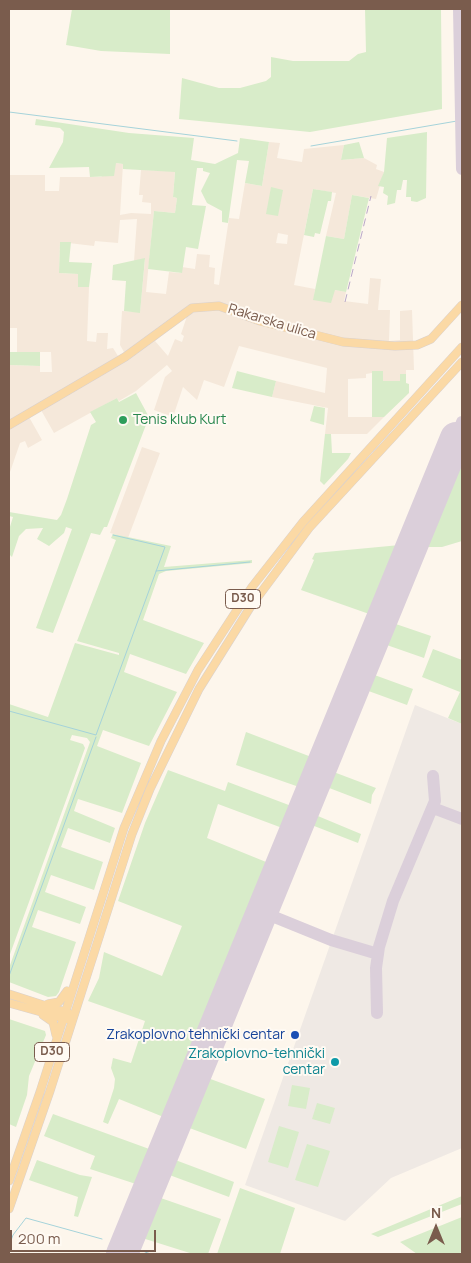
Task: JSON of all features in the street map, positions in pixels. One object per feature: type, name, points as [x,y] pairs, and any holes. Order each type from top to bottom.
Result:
[{"type":"main road","name":"Rakarska ulica","points":[[9,425],[139,348],[177,317],[192,308],[219,306],[260,321],[343,342],[395,346],[417,345],[431,339],[462,305]]},
{"type":"main road","name":"D30","points":[[9,1181],[124,828],[166,733],[220,635],[252,587],[302,522],[462,347]]},
{"type":"main road","name":"D30","points":[[9,1209],[73,1018],[119,871],[150,789],[176,732],[221,652],[250,606],[309,528],[462,362]]},
{"type":"main road","points":[[41,1004],[59,1002],[75,980]]},
{"type":"main road","points":[[9,994],[41,1004],[64,1015]]},
{"type":"main road","points":[[9,1003],[73,1018]]},
{"type":"main road","points":[[25,1007],[50,1019],[56,1028],[56,1041]]},
{"type":"shaded area","points":[[269,142],[280,143],[277,158],[302,162],[304,149],[344,145],[341,160],[364,158],[377,165],[376,169],[384,172],[376,199],[352,195],[344,239],[326,236],[336,193],[313,189],[294,285],[315,289],[314,300],[335,290],[346,292],[344,301],[368,304],[370,278],[381,279],[378,310],[390,310],[389,341],[400,340],[400,311],[412,310],[414,370],[406,370],[406,374],[400,374],[400,381],[383,381],[383,371],[366,374],[366,378],[348,379],[348,417],[384,417],[367,434],[325,434],[328,408],[272,397],[276,381],[325,393],[327,368],[239,346],[224,387],[204,380],[197,400],[183,387],[173,417],[154,410],[165,377],[172,371],[167,365],[136,391],[119,401],[117,398],[54,433],[41,410],[29,417],[42,440],[28,448],[25,441],[20,443],[9,475],[9,365],[40,366],[40,372],[52,372],[51,352],[17,352],[17,328],[9,328],[9,175],[45,175],[45,191],[59,191],[60,177],[101,177],[116,163],[123,164],[120,215],[131,213],[151,214],[151,203],[142,202],[143,195],[139,195],[141,170],[175,171],[173,197],[177,198],[175,213],[154,211],[146,292],[166,294],[169,272],[181,273],[182,267],[195,269],[197,254],[210,255],[209,267],[215,268],[214,284],[219,285],[229,218],[239,219],[245,183],[262,186]],"holes":[[[137,219],[134,261],[145,259],[140,312],[122,311],[120,345],[124,352],[118,356],[113,348],[107,349],[108,333],[97,333],[96,342],[87,341],[89,287],[78,287],[78,274],[59,273],[60,242],[94,246],[95,241],[118,243],[120,220]],[[278,233],[288,235],[287,244],[276,243]],[[187,316],[181,334],[184,336],[182,342],[175,339],[168,356],[155,341]]]},
{"type":"shaded area","points":[[142,447],[160,453],[128,538],[110,533]]},
{"type":"shaded area","name":"Zrakoplovno-tehnički centar","points":[[415,705],[462,724],[462,1148],[391,1178],[345,1221],[245,1185]]},
{"type":"green space","points":[[72,9],[170,9],[170,54],[101,51],[66,45]]},
{"type":"green space","points":[[365,9],[441,9],[442,109],[310,132],[179,119],[182,78],[219,88],[240,88],[266,81],[271,77],[271,57],[293,61],[349,61],[358,54],[366,52]]},
{"type":"green space","points":[[36,119],[129,133],[194,138],[191,160],[215,164],[238,153],[240,138],[269,142],[262,186],[245,183],[249,161],[237,160],[228,223],[222,222],[222,211],[207,203],[201,191],[210,173],[203,171],[203,168],[197,168],[192,205],[206,206],[198,249],[186,247],[182,273],[148,269],[154,211],[175,213],[177,198],[173,197],[175,172],[123,169],[123,164],[116,163],[114,176],[90,177],[89,167],[49,168],[63,142],[64,132],[60,128],[35,125]]},
{"type":"green space","points":[[427,132],[426,198],[417,202],[411,201],[411,197],[406,197],[407,180],[403,180],[401,190],[397,190],[395,203],[387,205],[388,196],[383,193],[384,187],[378,186],[384,172],[387,138]]},
{"type":"green space","points":[[359,142],[364,158],[341,160],[344,145]]},
{"type":"green space","points":[[271,187],[283,190],[278,216],[266,214]]},
{"type":"green space","points":[[313,189],[332,192],[331,201],[328,201],[320,234],[315,233],[314,237],[304,235]]},
{"type":"green space","points":[[352,195],[369,198],[346,292],[335,290],[331,303],[313,300],[326,236],[344,239]]},
{"type":"green space","points":[[60,242],[71,242],[69,262],[92,263],[89,287],[78,287],[78,274],[59,273]]},
{"type":"green space","points":[[145,258],[140,313],[124,311],[126,281],[112,280],[113,265]]},
{"type":"green space","points":[[9,352],[40,352],[40,366],[9,365]]},
{"type":"green space","points":[[237,371],[276,381],[272,397],[232,388]]},
{"type":"green space","points":[[372,371],[383,371],[383,381],[400,381],[400,374],[406,374],[406,383],[409,384],[409,393],[384,417],[372,417]]},
{"type":"green space","points":[[136,393],[149,417],[107,527],[104,527],[100,535],[91,533],[53,633],[36,628],[72,529],[66,527],[64,533],[49,546],[37,539],[43,528],[26,529],[19,536],[12,557],[9,554],[9,530],[13,517],[9,516],[9,512],[57,520],[67,499],[91,425],[96,422],[90,412],[117,398],[119,402]]},
{"type":"green space","points":[[314,406],[325,408],[324,425],[310,421]]},
{"type":"green space","points":[[325,434],[331,434],[332,453],[351,453],[348,459],[324,485],[320,481]]},
{"type":"green space","points":[[462,449],[462,541],[442,547],[422,547]]},
{"type":"green space","points":[[113,534],[171,546],[164,567],[252,560],[252,563],[166,571],[159,574],[143,620],[204,643],[186,674],[130,654],[124,672],[177,692],[149,746],[103,730],[97,746],[141,763],[122,813],[78,799],[74,811],[115,828],[110,843],[68,828],[61,847],[103,862],[94,890],[51,875],[45,892],[86,907],[80,924],[38,910],[32,927],[76,942],[59,992],[56,996],[48,997],[9,982],[9,968],[90,742],[87,738],[72,735],[70,740],[83,744],[85,748],[9,957],[9,704],[48,717],[75,643],[119,655],[119,653],[77,641],[116,540],[111,538]]},
{"type":"green space","points":[[400,545],[372,615],[301,590],[314,560],[312,559],[315,553]]},
{"type":"green space","points":[[390,622],[431,636],[424,658],[381,643]]},
{"type":"green space","points":[[433,649],[462,660],[462,724],[448,718],[460,692],[422,677]]},
{"type":"green space","points":[[369,673],[413,689],[407,705],[363,689]]},
{"type":"green space","points":[[246,732],[314,758],[302,788],[236,765]]},
{"type":"green space","points":[[168,770],[225,791],[228,782],[294,807],[285,829],[218,804],[207,838],[271,864],[166,1118],[119,1099],[108,1124],[103,1122],[114,1088],[115,1079],[111,1068],[113,1058],[131,1063],[145,1021],[88,1001],[99,978],[104,952],[162,976],[182,926],[118,901],[145,823]]},
{"type":"green space","points":[[331,771],[376,788],[372,795],[371,804],[324,786]]},
{"type":"green space","points":[[313,814],[361,834],[358,843],[309,824]]},
{"type":"green space","points":[[9,1019],[45,1031],[46,1035],[29,1076],[27,1095],[16,1127],[9,1124]]},
{"type":"green space","points":[[205,1077],[265,1099],[246,1149],[184,1126]]},
{"type":"green space","points":[[292,1085],[310,1088],[306,1109],[288,1106]]},
{"type":"green space","points":[[317,1103],[335,1108],[330,1124],[312,1119]]},
{"type":"green space","points":[[53,1114],[152,1150],[139,1185],[90,1169],[95,1156],[44,1136]]},
{"type":"green space","points":[[279,1126],[299,1132],[288,1168],[268,1162]]},
{"type":"green space","points":[[307,1144],[330,1151],[318,1187],[295,1180]]},
{"type":"green space","points":[[170,1158],[234,1182],[229,1197],[164,1173]]},
{"type":"green space","points":[[37,1160],[80,1175],[92,1177],[78,1217],[74,1216],[78,1197],[29,1180]]},
{"type":"green space","points":[[240,1188],[295,1208],[280,1254],[217,1254]]},
{"type":"green space","points":[[155,1196],[221,1219],[208,1254],[193,1254],[139,1237]]},
{"type":"green space","points":[[462,1196],[462,1204],[378,1237],[371,1234]]},
{"type":"green space","points":[[462,1217],[462,1252],[457,1254],[417,1254],[400,1242]]},
{"type":"waterway","points":[[9,112],[237,141]]},
{"type":"waterway","points":[[311,146],[457,121]]},
{"type":"waterway","points":[[9,711],[96,735],[165,547],[113,535]]},
{"type":"waterway","points":[[156,571],[250,562]]},
{"type":"waterway","points":[[9,976],[96,737]]},
{"type":"waterway","points":[[9,1246],[13,1235],[26,1218],[102,1239]]},
{"type":"waterway","points":[[145,1252],[151,1254]]},
{"type":"taxiway","points":[[459,9],[462,169]]},
{"type":"taxiway","points":[[456,438],[462,422]]},
{"type":"taxiway","points":[[377,1013],[376,968],[379,947],[393,901],[435,801],[433,776]]},
{"type":"taxiway","points":[[433,808],[462,819]]},
{"type":"taxiway","points":[[262,912],[331,940],[378,954]]},
{"type":"runway","points":[[122,1254],[456,438]]},
{"type":"railway","points":[[345,302],[371,196]]},
{"type":"place","name":"Tenis klub Kurt","points":[[123,420]]},
{"type":"place","name":"Zrakoplovno tehnički centar","points":[[295,1035]]},
{"type":"place","name":"Zrakoplovno-tehnički centar","points":[[335,1062]]}]
